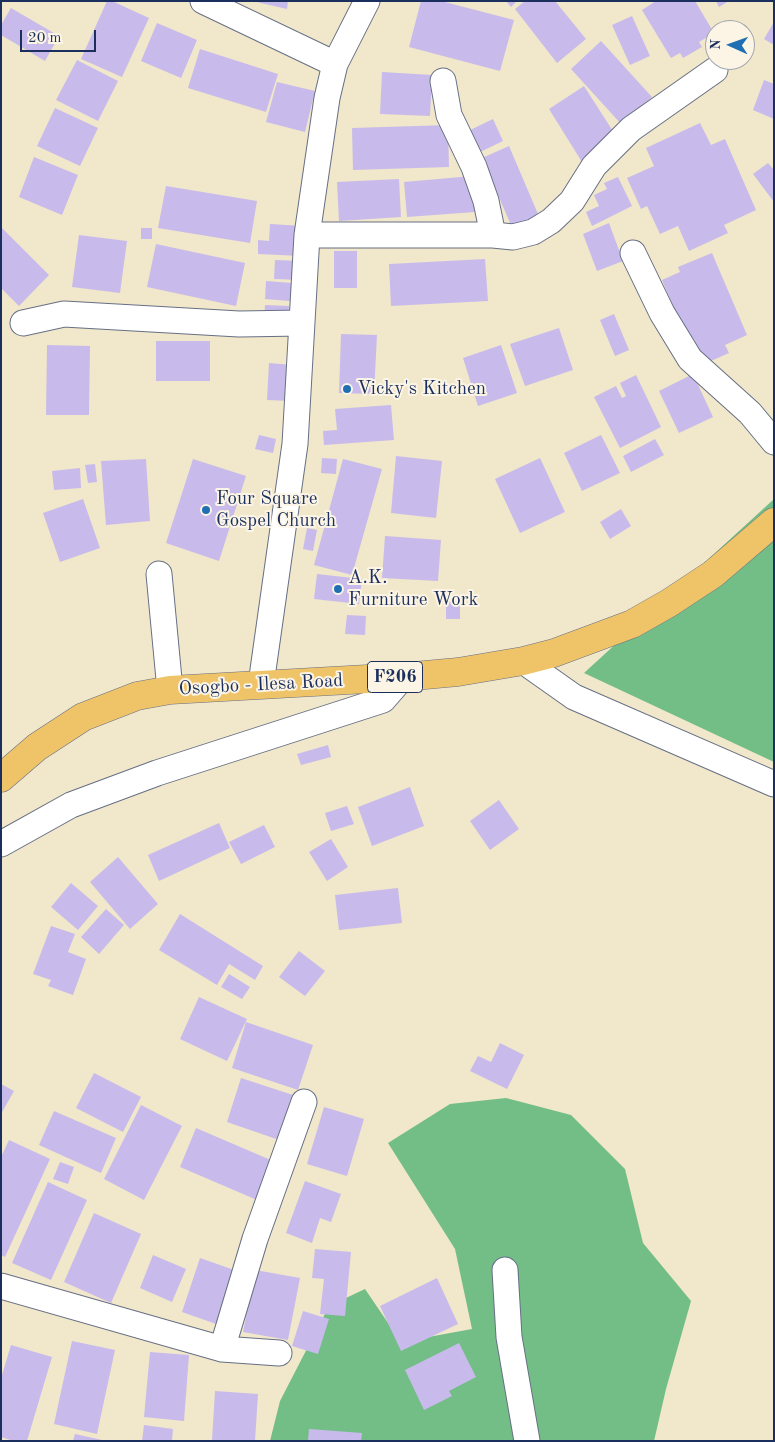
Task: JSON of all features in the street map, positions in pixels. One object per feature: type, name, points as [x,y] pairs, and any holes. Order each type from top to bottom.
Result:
[{"type":"main road","name":"Osogbo - Ilesa Road","points":[[1,778],[37,747],[83,717],[137,696],[170,690],[403,677],[458,672],[523,661],[579,644],[632,624],[713,574],[774,522]]},
{"type":"street","points":[[203,1],[335,64]]},
{"type":"street","points":[[261,684],[295,444],[308,235],[327,98],[335,64],[367,1]]},
{"type":"street","points":[[308,235],[493,235],[513,237],[533,232],[551,221],[572,201],[594,166],[631,129],[715,70]]},
{"type":"street","points":[[443,81],[449,115],[474,167],[486,201],[493,235]]},
{"type":"street","points":[[633,253],[662,313],[690,359],[750,413],[774,442]]},
{"type":"street","points":[[23,323],[64,314],[239,324],[302,323]]},
{"type":"street","points":[[159,574],[170,690]]},
{"type":"street","points":[[523,661],[574,697],[774,784]]},
{"type":"street","points":[[1,844],[71,805],[157,773],[383,700],[403,677]]},
{"type":"street","points":[[222,1349],[256,1239],[304,1102]]},
{"type":"street","points":[[505,1270],[509,1337],[527,1441]]},
{"type":"street","points":[[1,1286],[222,1349],[280,1353]]},
{"type":"green space","points":[[774,499],[774,762],[584,673]]},
{"type":"green space","points":[[506,1098],[571,1115],[625,1169],[643,1243],[691,1301],[666,1389],[654,1441],[270,1441],[280,1401],[329,1306],[365,1289],[401,1342],[472,1329],[455,1249],[388,1143],[450,1104]]},
{"type":"building","points":[[107,1],[112,1],[149,18],[122,77],[81,59]]},
{"type":"building","points":[[252,1],[288,1],[287,9]]},
{"type":"building","points":[[421,1],[441,1],[514,20],[500,71],[409,47]]},
{"type":"building","points":[[506,1],[517,1],[511,7]]},
{"type":"building","points":[[525,1],[555,1],[586,39],[557,63],[515,9]]},
{"type":"building","points":[[656,1],[695,1],[706,20],[705,38],[699,42],[702,47],[683,58],[680,53],[671,58],[642,10]]},
{"type":"building","points":[[716,1],[729,1],[719,7]]},
{"type":"building","points":[[11,8],[59,36],[45,61],[1,35],[1,25]]},
{"type":"building","points":[[632,16],[650,56],[630,65],[612,25]]},
{"type":"building","points":[[774,22],[774,45],[764,39]]},
{"type":"building","points":[[157,23],[197,40],[181,78],[141,61]]},
{"type":"building","points":[[601,41],[652,97],[622,125],[571,69]]},
{"type":"building","points":[[200,49],[278,74],[266,112],[188,88]]},
{"type":"building","points":[[77,60],[118,81],[98,121],[56,100]]},
{"type":"building","points":[[382,72],[432,75],[430,116],[380,114]]},
{"type":"building","points":[[764,80],[774,84],[774,119],[753,110]]},
{"type":"building","points":[[277,82],[315,91],[305,132],[266,122]]},
{"type":"building","points":[[584,86],[618,139],[582,162],[549,109]]},
{"type":"building","points":[[55,108],[98,128],[80,166],[37,146]]},
{"type":"building","points":[[493,119],[503,141],[476,154],[466,132]]},
{"type":"building","points":[[700,123],[711,145],[725,139],[756,210],[724,225],[728,233],[689,251],[678,226],[660,234],[647,206],[641,209],[627,178],[654,166],[646,148]]},
{"type":"building","points":[[448,125],[449,167],[353,170],[352,128]]},
{"type":"building","points":[[509,146],[541,221],[514,232],[482,158]]},
{"type":"building","points":[[34,157],[78,175],[62,215],[19,197]]},
{"type":"building","points":[[768,163],[774,170],[774,202],[753,174]]},
{"type":"building","points":[[472,176],[475,212],[407,217],[404,182]]},
{"type":"building","points":[[618,177],[632,206],[592,226],[586,212],[599,206],[594,195],[607,189],[604,183]]},
{"type":"building","points":[[399,179],[401,217],[339,221],[337,182]]},
{"type":"building","points":[[166,186],[257,201],[250,243],[158,228]]},
{"type":"building","points":[[609,223],[623,261],[597,271],[583,234]]},
{"type":"building","points":[[270,224],[303,226],[301,256],[258,254],[258,240],[269,241]]},
{"type":"building","points":[[1,227],[49,275],[19,306],[1,288]]},
{"type":"building","points":[[141,228],[152,228],[152,239],[141,239]]},
{"type":"building","points":[[79,235],[127,241],[120,293],[72,287]]},
{"type":"building","points":[[156,244],[245,263],[236,306],[147,287]]},
{"type":"building","points":[[334,251],[357,251],[357,288],[334,288]]},
{"type":"building","points":[[712,253],[747,335],[725,345],[729,353],[704,364],[694,339],[688,342],[662,280],[680,272],[678,267]]},
{"type":"building","points":[[485,259],[488,301],[391,306],[389,264]]},
{"type":"building","points":[[275,260],[302,261],[301,280],[274,279]]},
{"type":"building","points":[[266,281],[292,283],[290,301],[265,299]]},
{"type":"building","points":[[265,305],[289,306],[288,322],[264,321]]},
{"type":"building","points":[[614,314],[629,350],[615,356],[600,320]]},
{"type":"building","points":[[559,328],[573,370],[525,386],[510,344]]},
{"type":"building","points":[[341,334],[377,335],[374,394],[339,393]]},
{"type":"building","points":[[156,341],[210,341],[210,381],[156,381]]},
{"type":"building","points":[[47,345],[90,346],[89,415],[46,415]]},
{"type":"building","points":[[501,345],[517,393],[478,406],[463,358]]},
{"type":"building","points":[[269,363],[293,365],[291,401],[267,400]]},
{"type":"building","points":[[693,374],[713,417],[679,433],[659,391]]},
{"type":"building","points":[[636,375],[661,427],[620,448],[594,397],[616,386],[622,398],[626,396],[620,383]]},
{"type":"building","points":[[391,405],[394,440],[324,445],[323,431],[337,430],[335,409]]},
{"type":"building","points":[[259,435],[276,439],[273,453],[255,449]]},
{"type":"building","points":[[601,435],[620,473],[582,491],[564,453]]},
{"type":"building","points":[[655,439],[664,455],[631,472],[623,456]]},
{"type":"building","points":[[396,456],[442,461],[436,518],[391,513]]},
{"type":"building","points":[[322,458],[337,459],[336,474],[321,473]]},
{"type":"building","points":[[540,458],[565,512],[520,533],[495,479]]},
{"type":"building","points":[[146,459],[150,521],[106,525],[101,461]]},
{"type":"building","name":"Four Square Gospel Church","points":[[193,459],[246,476],[219,561],[166,543]]},
{"type":"building","points":[[343,459],[382,469],[352,575],[314,565]]},
{"type":"building","points":[[95,464],[97,482],[88,483],[85,465]]},
{"type":"building","points":[[80,468],[81,488],[54,490],[52,471]]},
{"type":"building","points":[[83,499],[100,548],[60,562],[43,513]]},
{"type":"building","points":[[621,509],[631,526],[610,539],[600,522]]},
{"type":"building","points":[[307,528],[317,530],[313,551],[303,549]]},
{"type":"building","points":[[385,536],[441,540],[438,581],[382,578]]},
{"type":"building","name":"A.K. Furniture Work","points":[[317,574],[362,579],[359,604],[314,599]]},
{"type":"building","points":[[446,601],[460,602],[460,619],[446,619]]},
{"type":"building","points":[[347,615],[366,616],[365,635],[345,634]]},
{"type":"building","points":[[328,745],[331,757],[301,765],[297,754]]},
{"type":"building","points":[[410,787],[424,826],[372,846],[358,807]]},
{"type":"building","points":[[499,800],[519,829],[490,850],[470,821]]},
{"type":"building","points":[[347,806],[354,824],[331,831],[325,813]]},
{"type":"building","points":[[219,823],[230,848],[159,881],[148,855]]},
{"type":"building","points":[[264,825],[275,847],[241,864],[229,842]]},
{"type":"building","points":[[331,839],[348,867],[327,881],[309,852]]},
{"type":"building","points":[[118,857],[158,904],[130,929],[90,882]]},
{"type":"building","points":[[71,883],[98,906],[78,930],[51,907]]},
{"type":"building","points":[[398,888],[402,923],[339,930],[335,895]]},
{"type":"building","points":[[106,909],[124,925],[99,954],[81,937]]},
{"type":"building","points":[[180,914],[263,966],[255,980],[229,964],[217,985],[159,950]]},
{"type":"building","points":[[51,926],[75,934],[68,952],[86,959],[73,995],[48,986],[51,980],[33,974]]},
{"type":"building","points":[[299,951],[325,971],[305,996],[279,977]]},
{"type":"building","points":[[229,974],[250,987],[242,999],[221,987]]},
{"type":"building","points":[[199,997],[247,1019],[227,1061],[180,1039]]},
{"type":"building","points":[[246,1022],[313,1045],[298,1090],[232,1068]]},
{"type":"building","points":[[500,1043],[524,1055],[507,1089],[470,1071],[478,1056],[491,1062]]},
{"type":"building","points":[[94,1073],[141,1097],[123,1132],[76,1108]]},
{"type":"building","points":[[241,1078],[296,1096],[282,1141],[227,1122]]},
{"type":"building","points":[[1,1084],[14,1091],[1,1114]]},
{"type":"building","points":[[141,1105],[182,1126],[144,1200],[104,1179]]},
{"type":"building","points":[[324,1107],[364,1119],[347,1176],[307,1164]]},
{"type":"building","points":[[54,1111],[116,1138],[101,1173],[39,1145]]},
{"type":"building","points":[[196,1128],[273,1161],[257,1200],[180,1167]]},
{"type":"building","points":[[9,1140],[50,1159],[5,1257],[1,1255],[1,1157]]},
{"type":"building","points":[[60,1162],[74,1167],[68,1184],[53,1179]]},
{"type":"building","points":[[305,1181],[341,1194],[331,1222],[320,1218],[312,1243],[286,1233]]},
{"type":"building","points":[[48,1182],[87,1200],[51,1280],[12,1263]]},
{"type":"building","points":[[94,1213],[141,1234],[111,1303],[64,1282]]},
{"type":"building","points":[[315,1249],[351,1252],[345,1316],[320,1314],[324,1279],[312,1278]]},
{"type":"building","points":[[153,1255],[186,1269],[172,1302],[140,1288]]},
{"type":"building","points":[[200,1258],[237,1271],[219,1325],[182,1312]]},
{"type":"building","points":[[255,1270],[300,1278],[288,1340],[243,1332]]},
{"type":"building","points":[[437,1278],[458,1324],[401,1351],[380,1306]]},
{"type":"building","points":[[303,1311],[329,1319],[318,1354],[292,1346]]},
{"type":"building","points":[[72,1341],[115,1350],[97,1434],[54,1424]]},
{"type":"building","points":[[459,1343],[476,1377],[449,1391],[452,1396],[424,1410],[405,1370]]},
{"type":"building","points":[[11,1345],[52,1357],[27,1441],[13,1441],[1,1437],[1,1378]]},
{"type":"building","points":[[150,1352],[189,1355],[184,1421],[144,1417]]},
{"type":"building","points":[[215,1391],[258,1394],[255,1441],[212,1440]]},
{"type":"building","points":[[144,1425],[173,1429],[172,1441],[142,1441]]},
{"type":"building","points":[[309,1429],[362,1433],[361,1441],[308,1441]]},
{"type":"building","points":[[75,1434],[102,1440],[102,1441],[73,1441]]},
{"type":"place","name":"Vicky's Kitchen","points":[[347,389]]},
{"type":"place","name":"Four Square Gospel Church","points":[[206,510]]},
{"type":"place","name":"A.K. Furniture Work","points":[[338,589]]}]
